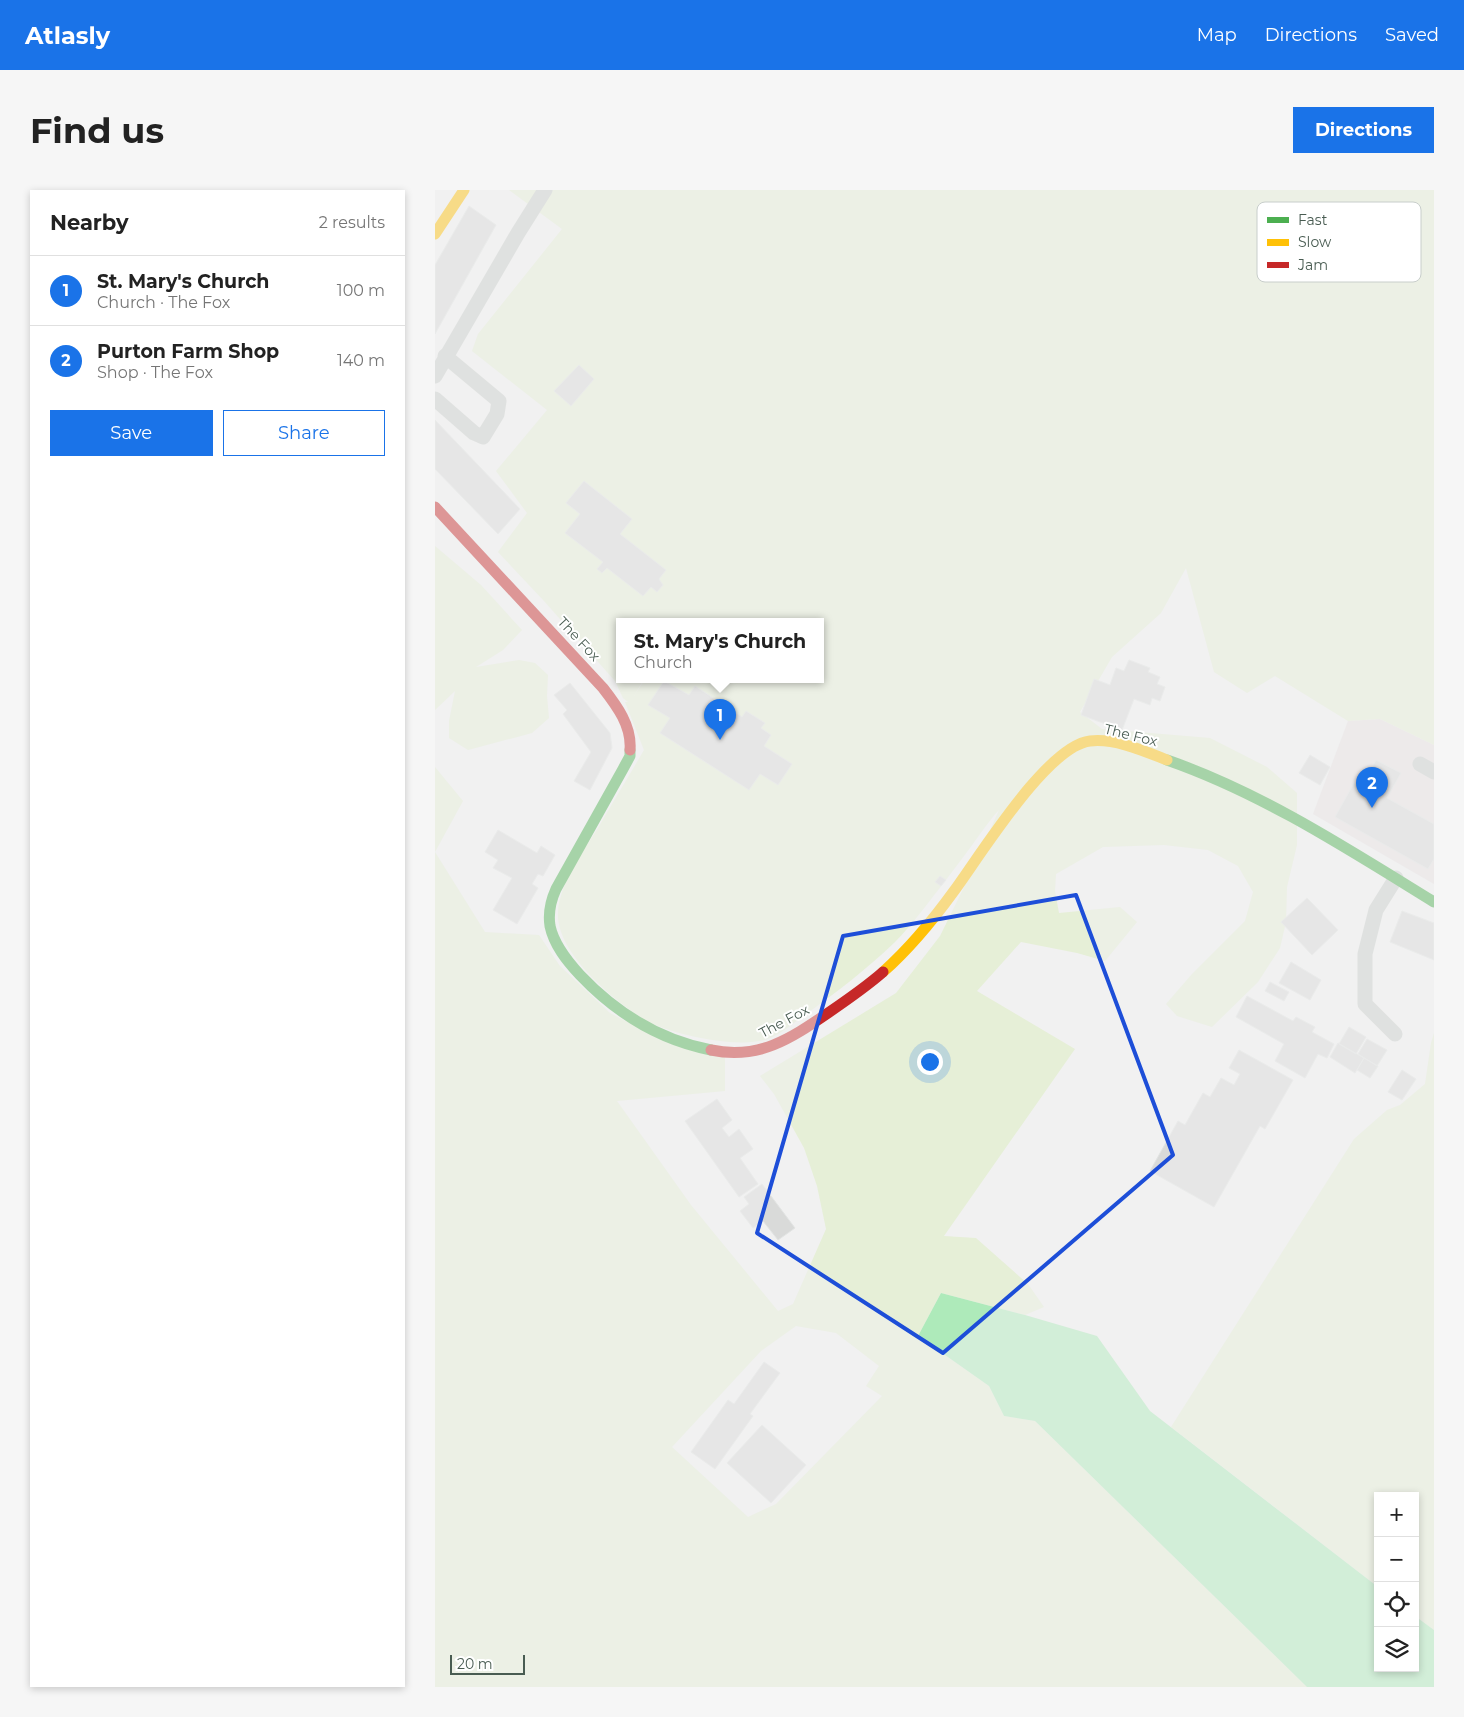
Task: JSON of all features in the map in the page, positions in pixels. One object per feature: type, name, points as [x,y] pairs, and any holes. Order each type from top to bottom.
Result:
[{"type":"street","points":[[435,234],[464,190]]},
{"type":"street","name":"The Fox","points":[[435,507],[596,680],[615,703],[628,728],[631,747],[630,756],[553,896],[549,920],[557,945],[582,977],[615,1008],[645,1027],[664,1036],[686,1044],[713,1050],[751,1052],[769,1048],[785,1040],[844,1002],[880,975],[905,951],[938,911],[1037,778],[1069,747],[1083,742],[1101,742],[1144,751],[1231,785],[1315,830],[1434,902]]},
{"type":"lane","points":[[435,376],[445,356],[545,190]]},
{"type":"lane","points":[[435,398],[473,433],[483,437],[497,414],[499,402],[445,356]]},
{"type":"lane","points":[[1420,764],[1434,772]]},
{"type":"lane","points":[[1395,1034],[1365,1004],[1365,954],[1376,910],[1396,878]]},
{"type":"highlighted area","points":[[1076,895],[1173,1155],[943,1353],[757,1233],[843,936]]},
{"type":"shaded area","points":[[509,190],[1434,190],[1434,745],[1380,719],[1348,721],[1275,676],[1247,693],[1214,672],[1186,568],[1161,613],[1112,657],[1080,712],[1102,729],[1210,738],[1267,767],[1297,793],[1297,845],[1287,887],[1286,922],[1280,948],[1258,982],[1212,1027],[1177,1016],[1166,1004],[1192,974],[1245,921],[1253,892],[1238,866],[1208,850],[1164,845],[1103,847],[1056,874],[1055,891],[1059,913],[1120,907],[1137,922],[1105,961],[1077,953],[1021,942],[977,991],[1075,1049],[944,1236],[976,1238],[1028,1284],[1044,1307],[1025,1315],[941,1293],[918,1336],[989,1386],[1004,1416],[1035,1421],[1307,1687],[435,1687],[435,852],[485,932],[539,935],[560,966],[610,1013],[666,1042],[725,1057],[725,1091],[617,1101],[691,1205],[778,1311],[793,1304],[826,1229],[817,1186],[804,1148],[774,1094],[760,1076],[896,993],[940,936],[999,810],[957,866],[895,942],[874,962],[840,989],[770,1038],[758,1041],[726,1042],[690,1036],[659,1026],[647,1021],[619,1002],[577,960],[560,928],[559,902],[567,880],[579,858],[644,750],[625,702],[628,702],[623,698],[615,681],[498,552],[527,513],[496,471],[547,410],[472,351],[478,334],[562,229]],"holes":[[[796,1326],[836,1333],[879,1366],[866,1386],[882,1396],[776,1504],[748,1517],[672,1447],[761,1351]]]},
{"type":"shaded area","points":[[435,546],[481,585],[522,630],[503,650],[476,667],[519,660],[535,663],[548,675],[549,718],[532,733],[468,750],[449,738],[449,721],[455,691],[435,710]]},
{"type":"shaded area","points":[[1380,719],[1434,745],[1434,884],[1313,814],[1348,721]]},
{"type":"shaded area","points":[[435,767],[463,801],[435,852]]},
{"type":"shaded area","points":[[1434,1033],[1434,1630],[1419,1619],[1419,1492],[1374,1492],[1374,1584],[1171,1427],[1354,1139],[1387,1110],[1400,1105],[1425,1084]]},
{"type":"shaded area","points":[[941,1293],[1097,1336],[1150,1411],[1374,1584],[1374,1672],[1419,1672],[1419,1619],[1434,1630],[1434,1687],[1307,1687],[1035,1421],[1004,1416],[989,1386],[918,1336]]},
{"type":"building","points":[[469,206],[496,225],[435,334],[435,265]]},
{"type":"building","points":[[579,365],[594,379],[571,406],[554,391]]},
{"type":"building","points":[[435,420],[520,509],[498,534],[435,469]]},
{"type":"building","points":[[584,481],[632,519],[620,534],[666,570],[659,579],[663,585],[657,592],[651,587],[643,596],[607,568],[602,573],[597,569],[603,562],[565,533],[580,514],[566,503]]},
{"type":"building","points":[[1129,660],[1150,668],[1148,672],[1160,677],[1157,684],[1165,687],[1160,701],[1152,698],[1150,705],[1134,699],[1122,730],[1081,715],[1094,679],[1110,685],[1116,668],[1124,671]]},
{"type":"building","points":[[570,683],[610,733],[612,748],[590,790],[574,781],[591,752],[563,714],[567,710],[554,695]]},
{"type":"building","points":[[663,683],[668,683],[689,695],[695,686],[742,717],[746,711],[765,723],[761,728],[771,735],[764,746],[792,764],[778,785],[760,774],[749,790],[660,733],[670,718],[648,705]]},
{"type":"building","points":[[1310,755],[1330,767],[1320,785],[1299,773]]},
{"type":"building","points":[[1376,760],[1401,773],[1387,798],[1434,824],[1434,859],[1428,869],[1335,817],[1354,783],[1361,787]]},
{"type":"building","points":[[498,830],[537,853],[541,846],[555,855],[543,876],[538,874],[532,884],[538,888],[517,924],[493,910],[512,878],[493,868],[498,860],[485,852]]},
{"type":"building","points":[[940,876],[946,880],[941,886],[935,882]]},
{"type":"building","points":[[1307,898],[1338,930],[1312,955],[1281,922]]},
{"type":"building","points":[[1402,911],[1434,923],[1434,960],[1390,942]]},
{"type":"building","points":[[1291,962],[1321,980],[1310,1000],[1279,983]]},
{"type":"building","points":[[1270,982],[1289,992],[1284,1001],[1265,991]]},
{"type":"building","points":[[1247,996],[1293,1021],[1296,1017],[1315,1027],[1312,1032],[1334,1044],[1327,1058],[1318,1054],[1305,1078],[1275,1061],[1284,1044],[1236,1017]]},
{"type":"building","points":[[1349,1027],[1366,1037],[1356,1054],[1339,1044]]},
{"type":"building","points":[[1367,1039],[1387,1050],[1377,1066],[1358,1054]]},
{"type":"building","points":[[1338,1043],[1364,1058],[1355,1073],[1330,1057]]},
{"type":"building","points":[[1239,1050],[1293,1080],[1265,1129],[1260,1126],[1214,1207],[1150,1171],[1178,1121],[1185,1125],[1203,1093],[1210,1097],[1221,1078],[1234,1085],[1240,1074],[1229,1068]]},
{"type":"building","points":[[1364,1058],[1378,1066],[1370,1078],[1357,1070]]},
{"type":"building","points":[[1402,1070],[1416,1079],[1402,1100],[1388,1092]]},
{"type":"building","points":[[717,1099],[732,1120],[722,1128],[729,1137],[739,1129],[753,1149],[740,1158],[758,1184],[739,1197],[685,1121]]},
{"type":"building","points":[[762,1184],[795,1228],[778,1240],[763,1221],[753,1228],[740,1211],[749,1204],[744,1197]]},
{"type":"building","points":[[764,1362],[780,1373],[750,1414],[753,1416],[715,1469],[691,1452],[728,1400],[734,1404]]},
{"type":"building","points":[[762,1425],[806,1465],[771,1503],[727,1463]]},
{"type":"traffic: fast","points":[[630,750],[630,756],[556,889],[550,907],[550,926],[555,940],[566,958],[580,975],[608,1001],[624,1013],[657,1032],[711,1050]]},
{"type":"traffic: fast","points":[[1167,760],[1202,773],[1271,805],[1337,842],[1434,902]]},
{"type":"traffic: slow","points":[[435,234],[464,190]]},
{"type":"traffic: slow","points":[[883,972],[938,913],[997,829],[1035,781],[1073,747],[1090,741],[1109,741],[1167,760]]},
{"type":"traffic: jam","points":[[435,507],[603,688],[623,717],[629,733],[630,750]]},
{"type":"traffic: jam","points":[[711,1050],[728,1052],[759,1050],[787,1039],[856,993],[883,972]]},
{"type":"place","name":"St. Mary's Church","points":[[720,740]]},
{"type":"place","name":"Purton Farm Shop","points":[[1372,808]]}]
